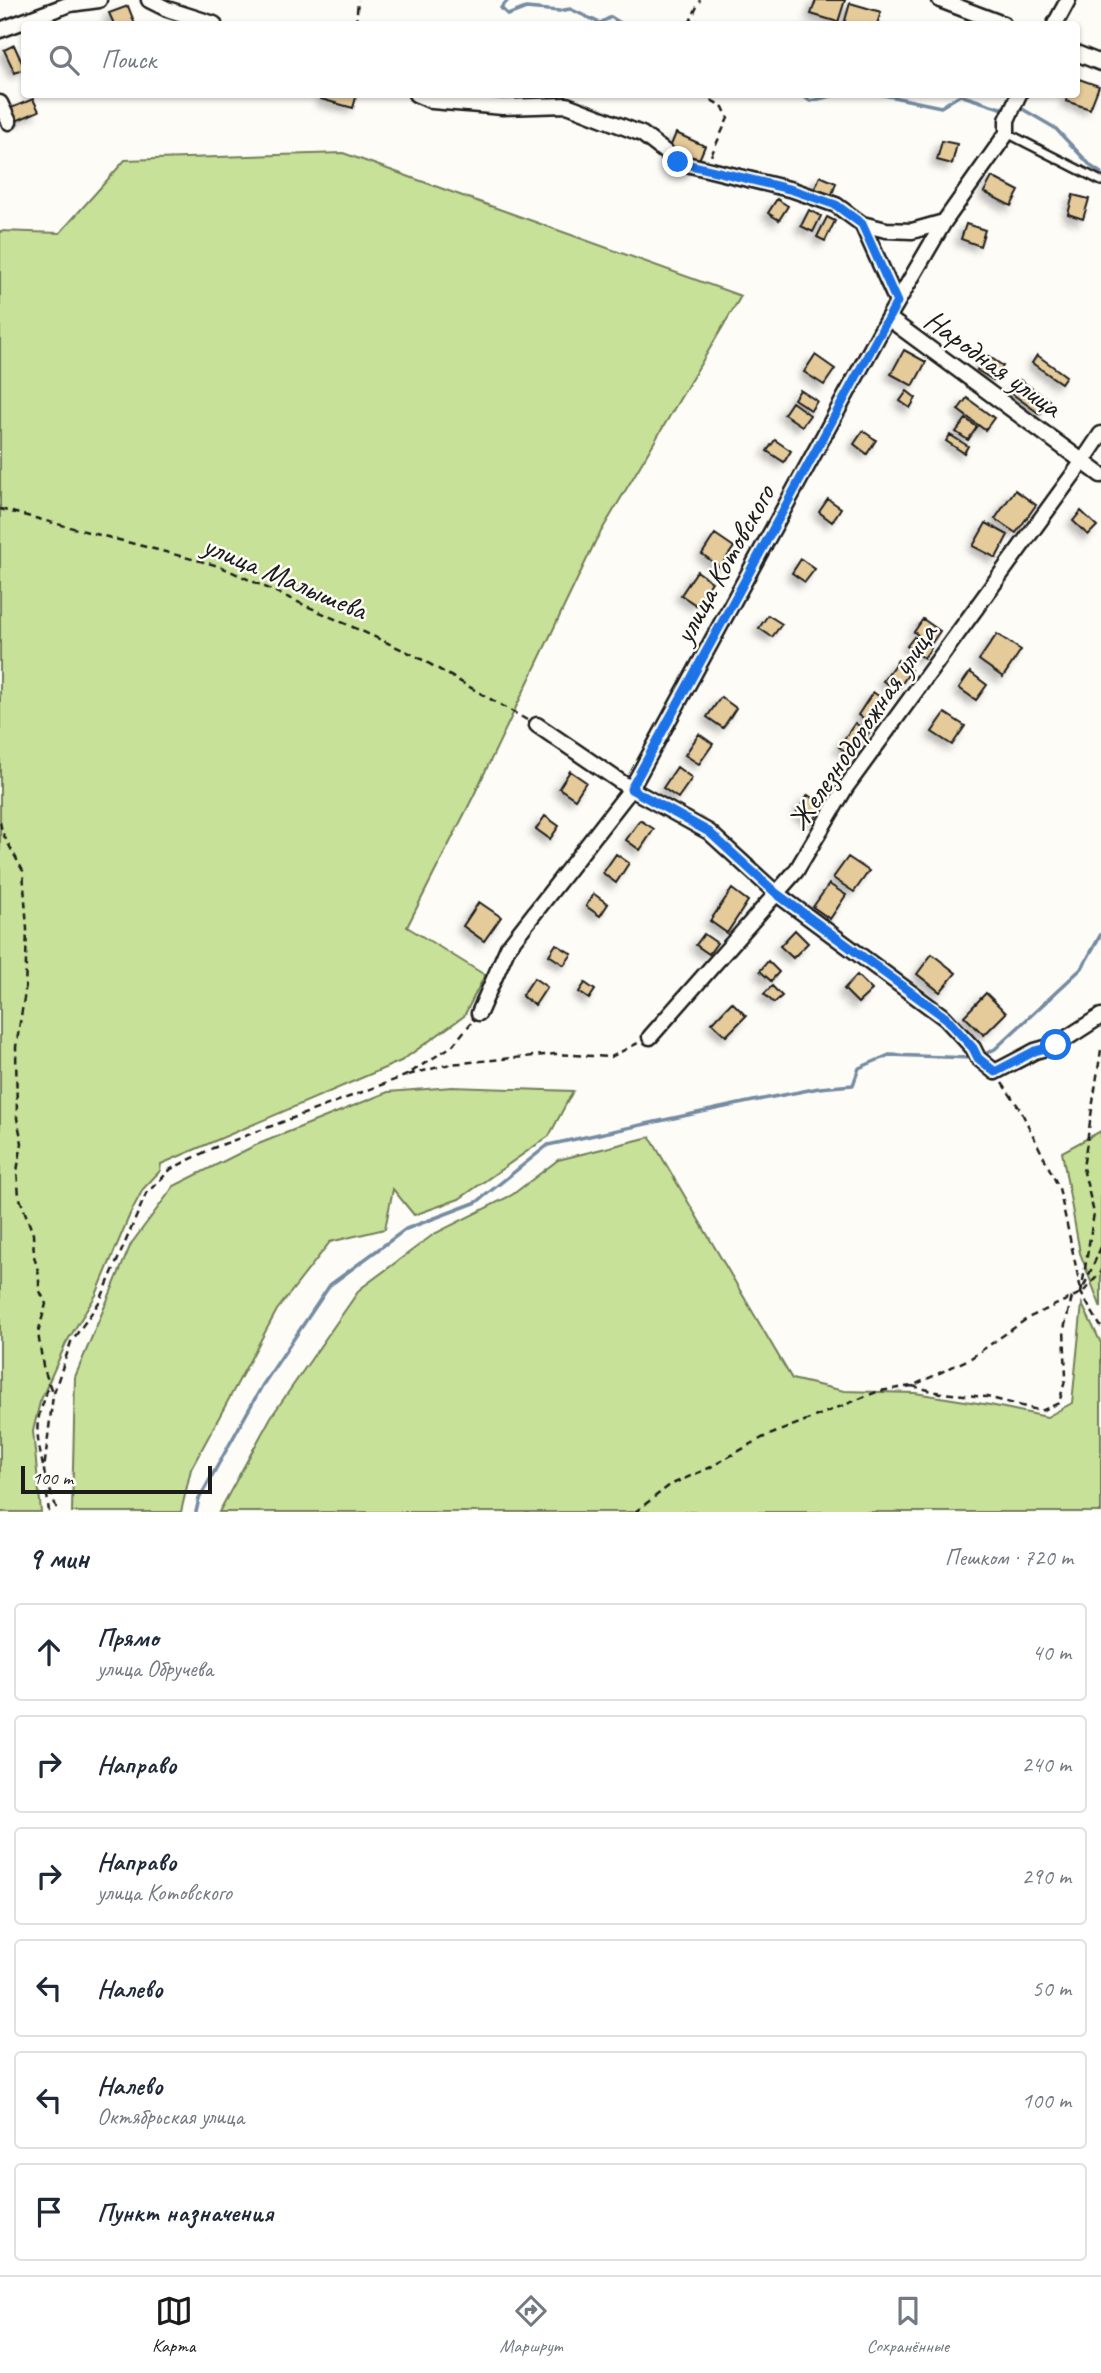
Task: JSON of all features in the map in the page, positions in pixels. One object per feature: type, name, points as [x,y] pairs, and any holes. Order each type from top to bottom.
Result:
[{"type":"street","points":[[24,21],[70,4],[99,0]]},
{"type":"street","points":[[149,0],[205,21]]},
{"type":"street","points":[[940,0],[995,21]]},
{"type":"street","points":[[1057,21],[1068,0]]},
{"type":"street","points":[[0,30],[21,22]]},
{"type":"street","points":[[1080,55],[1101,63]]},
{"type":"street","points":[[425,98],[432,101],[503,107],[567,105],[642,134],[678,162],[793,190],[836,205],[862,224],[886,230],[912,231],[944,222]]},
{"type":"street","name":"улица Котовского","points":[[479,1013],[509,947],[631,789],[897,302],[944,222],[1007,133],[1007,120],[1017,98]]},
{"type":"street","points":[[0,103],[9,122]]},
{"type":"street","points":[[862,224],[897,302]]},
{"type":"street","name":"Народная улица","points":[[888,318],[1101,475]]},
{"type":"street","name":"Железнодорожная улица","points":[[650,1037],[796,871],[846,786],[1101,434]]},
{"type":"street","points":[[537,725],[631,789],[709,832],[777,894],[946,1018],[973,1048],[978,1058],[995,1072],[1035,1051],[1056,1045],[1101,1017]]},
{"type":"lane","points":[[1007,133],[1101,181]]},
{"type":"path","points":[[356,21],[358,0]]},
{"type":"path","points":[[691,21],[699,0]]},
{"type":"path","points":[[705,169],[728,118],[723,107],[708,98]]},
{"type":"path","name":"улица Малышева","points":[[0,509],[219,566],[414,655],[537,725]]},
{"type":"path","points":[[0,822],[2,832],[23,871],[27,929],[24,992],[16,1046],[17,1118],[22,1143],[17,1171],[19,1196],[33,1234],[39,1289],[46,1304],[38,1333],[43,1366],[54,1395]]},
{"type":"path","points":[[405,1076],[452,1046],[479,1013]]},
{"type":"path","points":[[49,1512],[44,1470],[54,1395],[71,1342],[100,1301],[146,1194],[170,1169],[214,1148],[405,1076],[450,1063],[555,1054],[611,1057],[650,1037]]},
{"type":"path","points":[[1082,1293],[1094,1213],[1083,1168],[1101,1050]]},
{"type":"path","points":[[995,1072],[1020,1109],[1059,1188],[1082,1293],[1101,1327]]},
{"type":"path","points":[[1082,1293],[1101,1247]]},
{"type":"path","points":[[635,1512],[670,1485],[709,1468],[761,1438],[879,1391],[912,1385],[971,1358],[1028,1318],[1082,1293],[1101,1272]]},
{"type":"path","points":[[912,1385],[941,1393],[987,1397],[1041,1411],[1059,1403],[1066,1377],[1064,1329],[1072,1296]]},
{"type":"path","points":[[49,1381],[38,1420],[39,1448],[58,1512]]},
{"type":"green space","points":[[343,153],[741,296],[596,540],[473,797],[407,927],[485,975],[464,1016],[401,1061],[161,1164],[160,1171],[143,1189],[130,1214],[96,1295],[66,1343],[40,1402],[33,1431],[41,1512],[0,1512],[0,231],[60,233],[125,160]]},
{"type":"green space","points":[[452,1087],[573,1091],[549,1136],[459,1199],[414,1215],[393,1189],[385,1229],[330,1242],[277,1310],[191,1469],[181,1512],[72,1512],[75,1377],[131,1244],[174,1186],[256,1145],[388,1092]]},
{"type":"green space","points":[[1101,1131],[1101,1308],[1080,1253],[1062,1152]]},
{"type":"green space","points":[[650,1137],[792,1379],[844,1391],[915,1393],[1047,1417],[1072,1403],[1082,1304],[1101,1343],[1101,1512],[219,1512],[271,1417],[360,1289],[434,1234],[512,1195],[558,1160]]},
{"type":"building","points":[[816,0],[845,0],[838,21],[811,14]]},
{"type":"building","points":[[850,3],[881,12],[878,21],[845,21]]},
{"type":"building","points":[[128,6],[134,21],[113,21],[109,13]]},
{"type":"building","points":[[14,45],[21,60],[21,70],[15,73],[4,50]]},
{"type":"building","points":[[1080,79],[1099,86],[1090,109],[1066,101],[1067,98],[1080,98]]},
{"type":"building","points":[[321,98],[356,98],[353,108]]},
{"type":"building","points":[[33,99],[39,111],[16,121],[11,108]]},
{"type":"building","points":[[676,133],[705,146],[698,162],[669,150]]},
{"type":"building","points":[[942,141],[957,144],[952,164],[937,160]]},
{"type":"building","points":[[820,176],[836,183],[830,200],[813,193]]},
{"type":"building","points":[[992,177],[1019,191],[1011,206],[984,192]]},
{"type":"building","points":[[1073,195],[1089,199],[1083,219],[1068,214]]},
{"type":"building","points":[[777,199],[788,206],[779,220],[768,213]]},
{"type":"building","points":[[809,210],[821,216],[813,232],[801,226]]},
{"type":"building","points":[[827,217],[835,221],[825,241],[817,237]]},
{"type":"building","points":[[966,224],[985,230],[980,246],[961,239]]},
{"type":"building","points":[[904,350],[926,362],[913,386],[891,374]]},
{"type":"building","points":[[815,355],[835,369],[824,385],[804,372]]},
{"type":"building","points":[[987,355],[1003,366],[993,380],[977,370]]},
{"type":"building","points":[[1037,355],[1066,376],[1061,383],[1032,363]]},
{"type":"building","points":[[1020,380],[1049,400],[1040,414],[1011,393]]},
{"type":"building","points":[[800,390],[817,401],[811,410],[794,399]]},
{"type":"building","points":[[907,391],[916,398],[910,408],[900,401]]},
{"type":"building","points":[[967,398],[994,418],[985,430],[958,410]]},
{"type":"building","points":[[792,402],[810,415],[802,426],[784,414]]},
{"type":"building","points":[[966,419],[977,427],[968,440],[956,432]]},
{"type":"building","points":[[863,431],[876,440],[867,454],[854,444]]},
{"type":"building","points":[[950,435],[968,446],[964,453],[946,441]]},
{"type":"building","points":[[775,440],[791,451],[784,462],[767,451]]},
{"type":"building","points":[[1015,490],[1036,505],[1016,533],[995,519]]},
{"type":"building","points":[[828,499],[841,508],[832,522],[819,512]]},
{"type":"building","points":[[1081,511],[1097,526],[1088,535],[1073,521]]},
{"type":"building","points":[[986,523],[1008,535],[996,558],[973,546]]},
{"type":"building","points":[[715,534],[734,547],[720,567],[702,554]]},
{"type":"building","points":[[801,559],[815,569],[805,582],[792,573]]},
{"type":"building","points":[[697,571],[712,582],[696,605],[681,595]]},
{"type":"building","points":[[768,615],[782,624],[772,637],[759,628]]},
{"type":"building","points":[[923,619],[940,631],[931,644],[914,632]]},
{"type":"building","points":[[997,634],[1021,650],[1003,677],[979,660]]},
{"type":"building","points":[[914,637],[931,648],[924,658],[907,646]]},
{"type":"building","points":[[898,660],[911,670],[897,691],[883,681]]},
{"type":"building","points":[[970,672],[987,685],[976,700],[959,688]]},
{"type":"building","points":[[873,692],[887,702],[871,725],[858,715]]},
{"type":"building","points":[[721,697],[736,708],[723,728],[707,717]]},
{"type":"building","points":[[945,713],[965,726],[952,745],[932,732]]},
{"type":"building","points":[[855,723],[869,733],[852,756],[839,747]]},
{"type":"building","points":[[699,734],[713,744],[699,764],[685,755]]},
{"type":"building","points":[[677,767],[692,778],[678,798],[663,788]]},
{"type":"building","points":[[570,771],[586,782],[575,799],[559,788]]},
{"type":"building","points":[[808,795],[823,806],[812,822],[797,812]]},
{"type":"building","points":[[545,816],[559,826],[550,839],[536,829]]},
{"type":"building","points":[[640,820],[654,829],[640,850],[626,840]]},
{"type":"building","points":[[616,854],[629,863],[616,883],[603,873]]},
{"type":"building","points":[[848,857],[869,871],[854,892],[833,878]]},
{"type":"building","points":[[829,884],[846,895],[830,919],[813,907]]},
{"type":"building","points":[[732,889],[748,901],[727,933],[710,921]]},
{"type":"building","points":[[594,894],[608,904],[600,916],[586,906]]},
{"type":"building","points":[[479,902],[501,917],[484,941],[463,926]]},
{"type":"building","points":[[795,930],[808,943],[793,958],[780,946]]},
{"type":"building","points":[[704,934],[717,943],[709,954],[696,945]]},
{"type":"building","points":[[556,944],[572,954],[564,965],[549,955]]},
{"type":"building","points":[[932,954],[956,973],[940,992],[917,974]]},
{"type":"building","points":[[768,961],[779,972],[771,981],[760,971]]},
{"type":"building","points":[[857,975],[872,990],[858,1003],[844,989]]},
{"type":"building","points":[[534,978],[547,987],[535,1005],[522,996]]},
{"type":"building","points":[[585,983],[595,990],[589,999],[579,992]]},
{"type":"building","points":[[772,986],[782,996],[774,1003],[764,994]]},
{"type":"building","points":[[986,993],[1006,1013],[984,1035],[964,1016]]},
{"type":"building","points":[[732,1002],[746,1016],[726,1036],[712,1023]]},
{"type":"waterway","points":[[508,0],[501,8],[508,15],[526,8],[559,11],[570,9],[596,21]]},
{"type":"waterway","points":[[604,21],[611,17],[617,21]]},
{"type":"waterway","points":[[806,98],[810,101],[823,98]]},
{"type":"waterway","points":[[898,98],[941,107],[955,98]]},
{"type":"waterway","points":[[969,98],[1000,108],[1008,106]]},
{"type":"waterway","points":[[1019,107],[1055,128],[1101,173]]},
{"type":"waterway","points":[[983,1055],[995,1049],[1082,968],[1101,934]]},
{"type":"waterway","points":[[196,1512],[199,1499],[262,1386],[330,1285],[406,1229],[477,1202],[548,1145],[819,1088],[853,1085],[859,1068],[889,1055],[972,1058]]},
{"type":"route","points":[[678,162],[793,190],[836,205],[862,224],[897,302],[631,789],[709,832],[777,894],[946,1018],[973,1048],[978,1058],[995,1072],[1035,1051],[1056,1045]]}]
